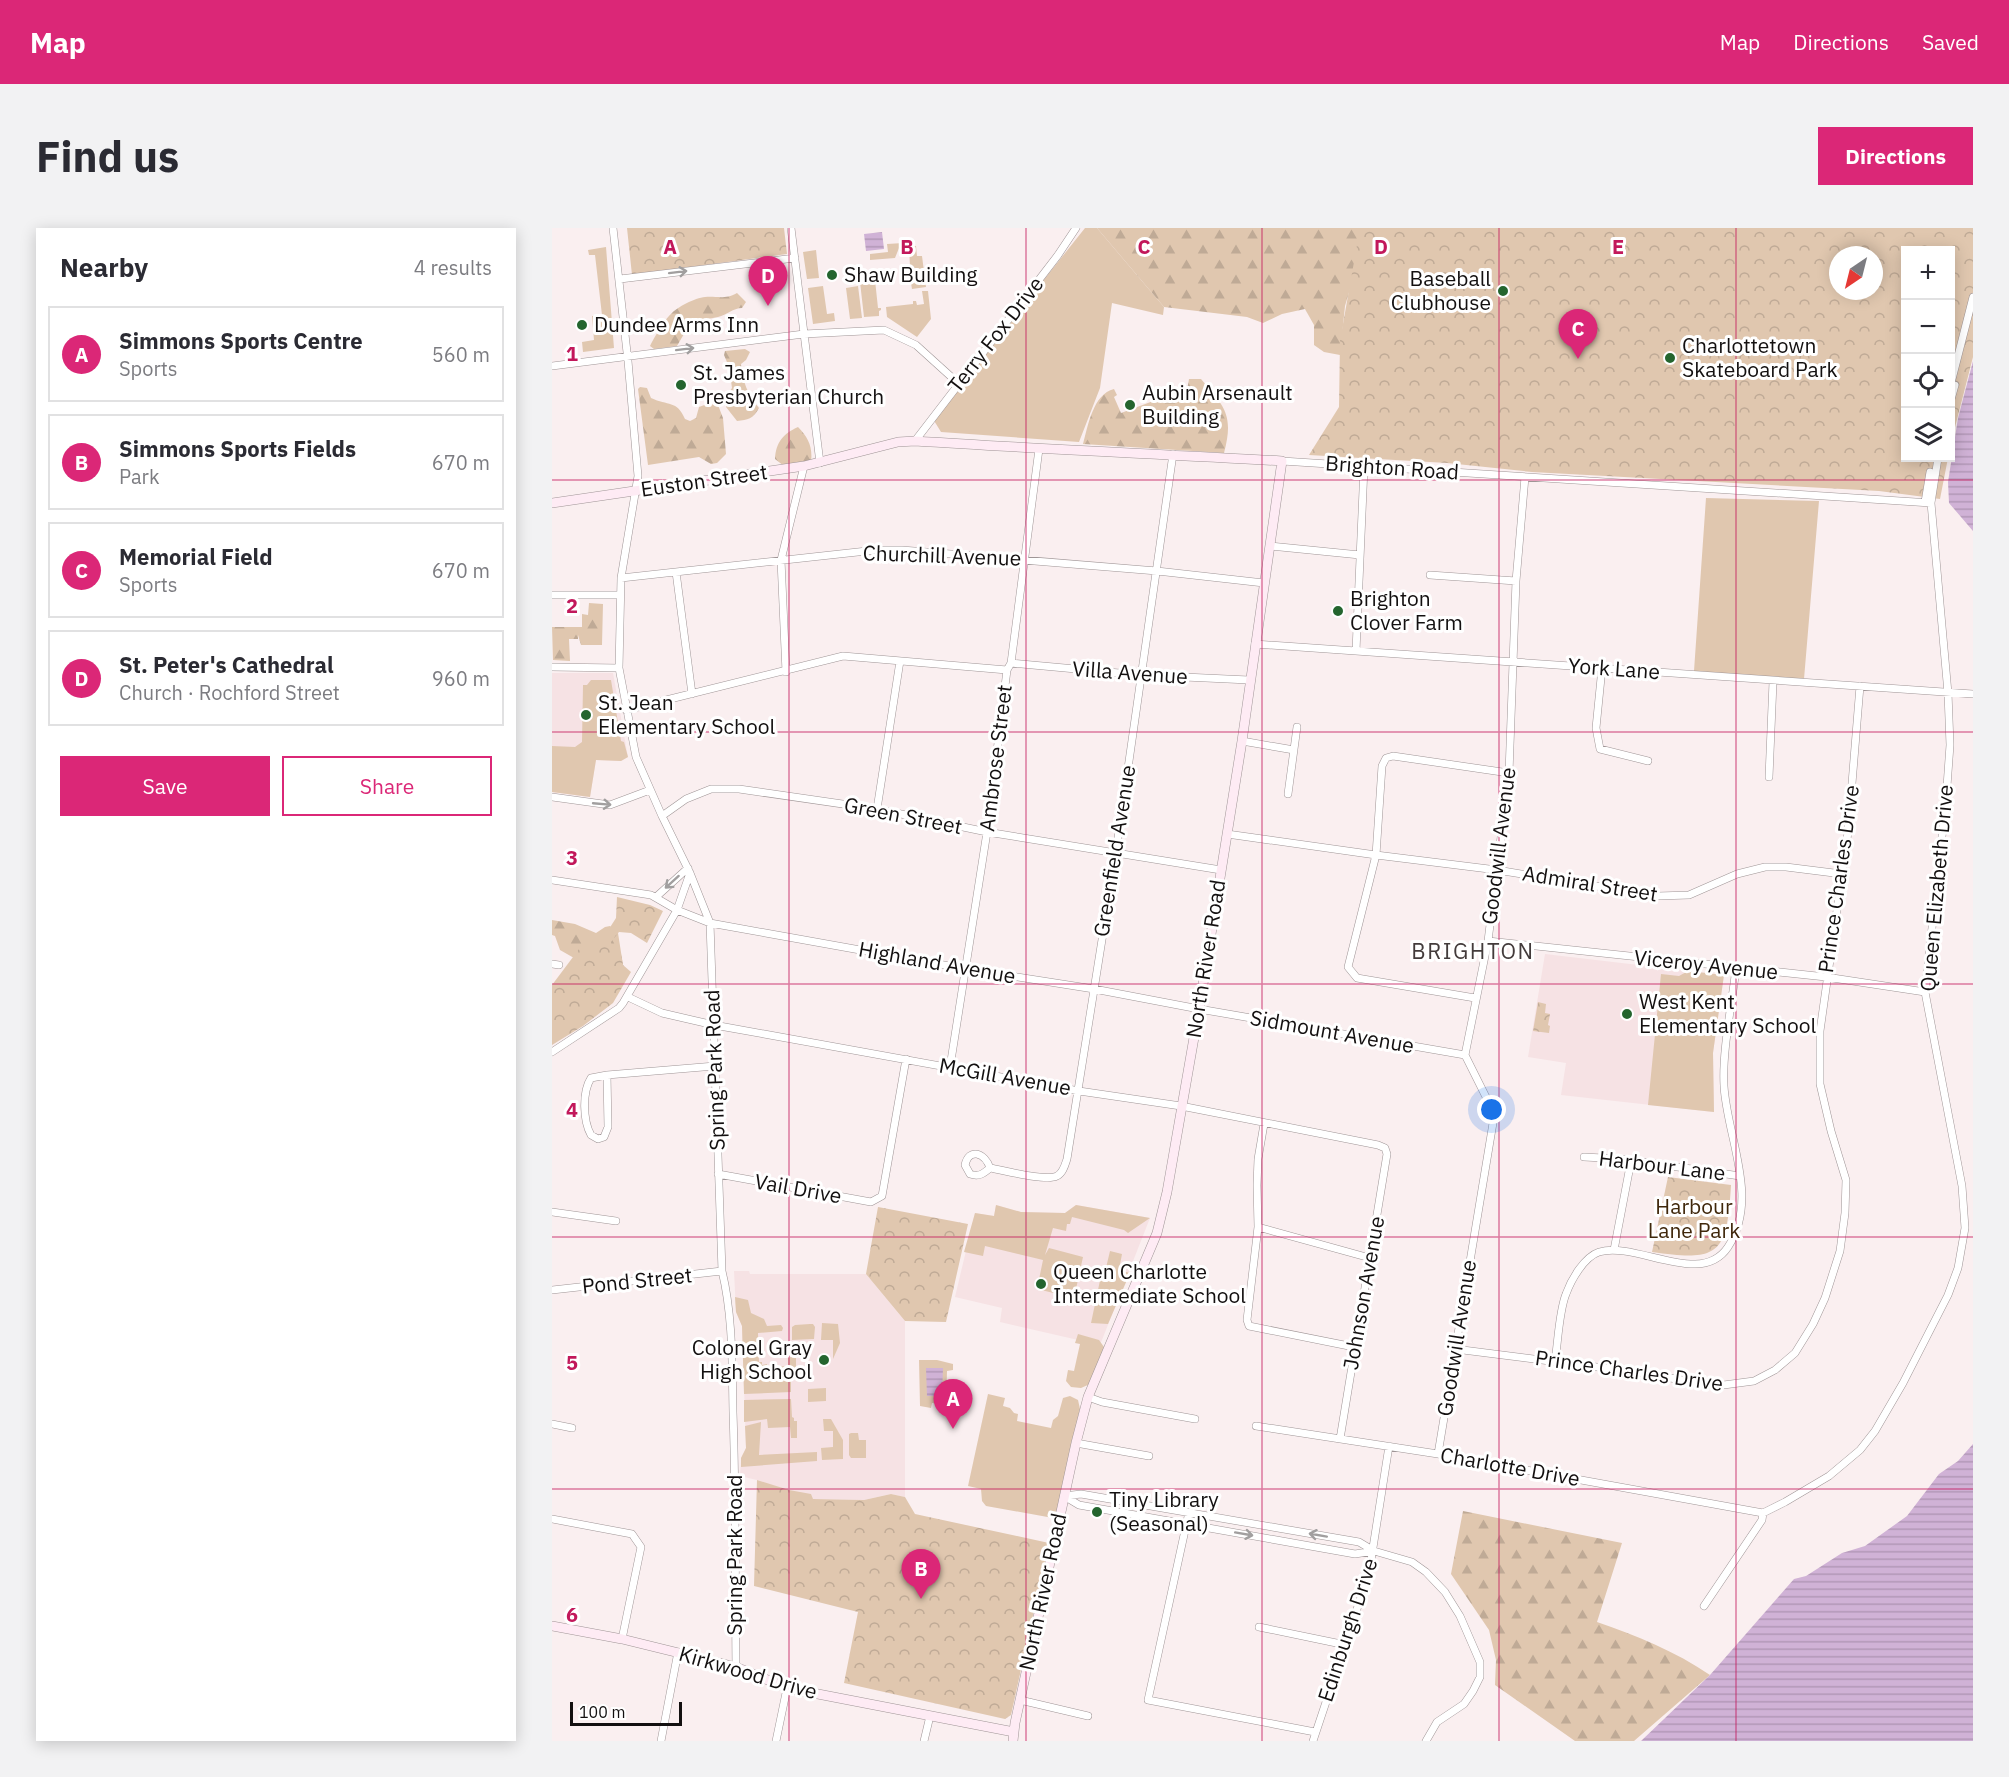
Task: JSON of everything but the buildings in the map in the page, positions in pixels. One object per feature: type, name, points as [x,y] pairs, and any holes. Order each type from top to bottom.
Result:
[{"type":"main road","name":"Brighton Road","points":[[854,454],[898,442],[915,441],[1282,461]]},
{"type":"main road","name":"Euston Street","points":[[552,503],[804,466],[854,454]]},
{"type":"main road","name":"North River Road","points":[[1014,1736],[1064,1496],[1088,1397],[1157,1233],[1167,1192],[1242,741],[1282,461]]},
{"type":"main road","name":"Kirkwood Drive","points":[[552,1626],[622,1639],[736,1667],[787,1688],[930,1716],[1014,1736]]},
{"type":"street","name":"Spring Park Road","points":[[613,228],[620,279],[638,476],[619,595],[619,668],[636,757],[689,870],[710,923],[722,1271],[728,1296],[732,1380],[736,1667]]},
{"type":"street","points":[[791,228],[820,463]]},
{"type":"street","name":"Terry Fox Drive","points":[[915,441],[1058,255],[1076,228]]},
{"type":"street","points":[[620,279],[795,258]]},
{"type":"street","points":[[1955,367],[1973,297]]},
{"type":"street","points":[[1955,384],[1973,315]]},
{"type":"street","points":[[552,366],[804,334],[884,330],[916,345],[958,383]]},
{"type":"street","name":"Ambrose Street","points":[[950,1067],[987,832],[1039,449]]},
{"type":"street","name":"Greenfield Avenue","points":[[990,1168],[1047,1178],[1057,1176],[1063,1170],[1066,1160],[1116,852],[1173,454]]},
{"type":"street","name":"Brighton Road","points":[[1282,461],[1928,502]]},
{"type":"street","name":"Queen Elizabeth Drive","points":[[1763,1513],[1829,1476],[1860,1450],[1875,1431],[1948,1295],[1969,1228],[1925,992],[1950,745],[1948,693],[1928,502],[1934,462]]},
{"type":"street","points":[[786,672],[781,560],[804,466]]},
{"type":"street","points":[[1356,651],[1364,466]]},
{"type":"street","name":"Goodwill Avenue","points":[[1438,1454],[1493,1123],[1491,1107],[1465,1055],[1488,941],[1509,773],[1516,581],[1525,477]]},
{"type":"street","points":[[1270,546],[1360,555]]},
{"type":"street","name":"Churchill Avenue","points":[[621,578],[876,550],[932,552],[1264,583]]},
{"type":"street","points":[[676,572],[692,694]]},
{"type":"street","points":[[1430,575],[1516,581]]},
{"type":"street","points":[[552,595],[619,595]]},
{"type":"street","name":"York Lane","points":[[1255,644],[1973,694]]},
{"type":"street","name":"Villa Avenue","points":[[626,710],[843,656],[1249,680]]},
{"type":"street","points":[[877,809],[900,661]]},
{"type":"street","points":[[552,667],[619,668]]},
{"type":"street","points":[[1602,668],[1596,728],[1600,749],[1648,761]]},
{"type":"street","points":[[1769,777],[1773,681]]},
{"type":"street","name":"Prince Charles Drive","points":[[1455,1349],[1636,1372],[1716,1386],[1754,1381],[1775,1370],[1795,1353],[1813,1324],[1825,1298],[1840,1251],[1845,1213],[1846,1180],[1820,1084],[1820,1031],[1848,831],[1860,686]]},
{"type":"street","points":[[1288,794],[1297,727]]},
{"type":"street","points":[[1242,741],[1294,750]]},
{"type":"street","points":[[1475,998],[1357,978],[1348,967],[1376,855],[1382,766],[1386,758],[1393,756],[1509,773]]},
{"type":"street","name":"Green Street","points":[[662,816],[686,799],[711,789],[739,789],[877,809],[987,832],[1221,870]]},
{"type":"street","points":[[552,796],[610,806],[650,790]]},
{"type":"street","name":"Admiral Street","points":[[1227,834],[1497,870],[1658,896],[1689,896],[1737,874],[1765,867],[1786,867],[1842,874]]},
{"type":"street","points":[[552,880],[656,897],[689,870]]},
{"type":"street","points":[[552,1052],[619,1008],[628,997],[677,910],[689,870]]},
{"type":"street","name":"Highland Avenue","points":[[656,897],[677,910],[710,923],[1199,1009]]},
{"type":"street","name":"Viceroy Avenue","points":[[1488,941],[1826,977],[1925,992]]},
{"type":"street","points":[[1555,1361],[1565,1296],[1573,1280],[1597,1252],[1614,1250],[1703,1264],[1712,1262],[1721,1256],[1737,1228],[1741,1202],[1740,1176],[1724,1087],[1736,968]]},
{"type":"street","name":"McGill Avenue","points":[[628,997],[668,1016],[1079,1091],[1181,1106],[1385,1148]]},
{"type":"street","name":"Sidmount Avenue","points":[[1199,1009],[1465,1055]]},
{"type":"street","name":"Vail Drive","points":[[718,1174],[871,1202],[878,1200],[882,1196],[906,1059]]},
{"type":"street","points":[[607,1075],[608,1127],[604,1137],[598,1139],[591,1135],[588,1129],[585,1099],[591,1078],[607,1075],[715,1066]]},
{"type":"street","points":[[1264,1124],[1257,1185],[1258,1227],[1247,1320],[1249,1326],[1354,1347]]},
{"type":"street","name":"Johnson Avenue","points":[[1340,1439],[1387,1154],[1385,1148]]},
{"type":"street","name":"Harbour Lane","points":[[1584,1157],[1622,1159],[1740,1176]]},
{"type":"street","points":[[1614,1250],[1631,1161]]},
{"type":"street","points":[[552,1212],[616,1221]]},
{"type":"street","points":[[1258,1227],[1370,1258]]},
{"type":"street","name":"Pond Street","points":[[552,1290],[722,1271]]},
{"type":"street","points":[[1088,1397],[1102,1402],[1195,1419]]},
{"type":"street","points":[[552,1424],[572,1428]]},
{"type":"street","name":"Charlotte Drive","points":[[1256,1426],[1438,1454],[1763,1513]]},
{"type":"street","points":[[1076,1443],[1149,1456]]},
{"type":"street","name":"Edinburgh Drive","points":[[1312,1741],[1363,1595],[1374,1551],[1389,1446]]},
{"type":"street","points":[[1064,1496],[1081,1494],[1359,1542],[1374,1551],[1412,1562],[1426,1572],[1445,1592],[1461,1616],[1480,1662],[1480,1677],[1473,1691],[1464,1704],[1437,1722],[1426,1741]]},
{"type":"street","points":[[1064,1496],[1079,1505],[1355,1554],[1374,1551]]},
{"type":"street","points":[[1188,1512],[1148,1700],[1315,1732]]},
{"type":"street","points":[[1704,1606],[1762,1520],[1763,1513]]},
{"type":"street","points":[[552,1519],[632,1534],[641,1547],[622,1639]]},
{"type":"street","points":[[1259,1627],[1346,1645]]},
{"type":"street","points":[[660,1741],[678,1652]]},
{"type":"street","points":[[776,1741],[787,1688]]},
{"type":"street","points":[[1020,1700],[1088,1716]]},
{"type":"street","points":[[924,1741],[930,1716]]},
{"type":"shaded area","points":[[882,232],[884,249],[866,251],[864,234]]},
{"type":"shaded area","points":[[1973,361],[1973,531],[1949,503],[1948,482],[1951,462],[1955,462],[1958,418]]},
{"type":"shaded area","name":"St. Jean Elementary School","points":[[552,673],[613,673],[628,757],[621,761],[596,760],[590,797],[552,792]]},
{"type":"shaded area","name":"West Kent Elementary School","points":[[1545,954],[1724,975],[1713,1053],[1714,1112],[1561,1095],[1566,1063],[1528,1057]]},
{"type":"shaded area","name":"Queen Charlotte Intermediate School","points":[[996,1205],[1021,1212],[1065,1213],[1076,1205],[1150,1218],[1100,1345],[1000,1322],[1002,1308],[955,1297],[975,1213],[994,1216]]},
{"type":"shaded area","name":"Colonel Gray High School","points":[[734,1271],[749,1271],[750,1274],[866,1274],[905,1321],[905,1497],[891,1494],[864,1500],[813,1499],[740,1476],[741,1458],[746,1448],[742,1326],[736,1312]]},
{"type":"shaded area","points":[[926,1368],[943,1368],[942,1396],[927,1396]]},
{"type":"shaded area","points":[[1973,1444],[1973,1741],[1641,1741],[1710,1675],[1794,1579],[1806,1576],[1842,1553],[1865,1546],[1907,1516],[1939,1474],[1958,1461]]},
{"type":"green space","points":[[627,228],[784,228],[787,254],[632,275]]},
{"type":"green space","points":[[1085,228],[1097,228],[1164,307],[1163,315],[1112,303],[1100,388],[1079,442],[941,432],[933,419]]},
{"type":"green space","points":[[1097,228],[1368,228],[1345,306],[1340,355],[1324,352],[1314,345],[1314,325],[1305,309],[1282,314],[1263,323],[1247,317],[1164,307]]},
{"type":"green space","points":[[1360,228],[1973,228],[1973,357],[1955,427],[1955,246],[1901,246],[1901,462],[1947,462],[1940,499],[1879,491],[1532,472],[1447,463],[1309,455],[1339,407],[1340,341]]},
{"type":"green space","points":[[903,243],[903,247],[899,248],[895,258],[870,260],[870,254],[888,252],[887,244]]},
{"type":"green space","points":[[909,246],[916,246],[917,256],[922,256],[926,287],[912,289],[908,266],[910,266]]},
{"type":"green space","points":[[606,247],[614,348],[583,352],[582,342],[594,340],[592,316],[602,315],[595,255],[589,255],[588,250]]},
{"type":"green space","points":[[816,250],[819,278],[807,279],[803,252]]},
{"type":"green space","points":[[875,280],[878,308],[881,310],[879,316],[864,317],[860,282]]},
{"type":"green space","points":[[823,286],[827,314],[834,313],[835,321],[813,324],[808,288]]},
{"type":"green space","points":[[858,286],[862,318],[850,319],[846,288]]},
{"type":"green space","points":[[922,291],[928,291],[931,319],[917,337],[887,317],[886,307],[913,304],[913,301],[916,301],[917,305],[924,304]]},
{"type":"green space","points":[[737,293],[746,302],[742,308],[718,317],[692,320],[677,346],[654,349],[650,346],[666,320],[682,306],[701,298],[725,297]]},
{"type":"green space","points":[[745,349],[750,352],[741,364],[743,376],[746,388],[759,408],[750,418],[737,421],[726,407],[727,395],[732,388],[729,367],[724,355],[725,351]]},
{"type":"green space","points":[[1189,379],[1201,379],[1225,412],[1228,429],[1224,453],[1083,444],[1092,412],[1107,392],[1114,389],[1117,395],[1114,397],[1121,413],[1164,397],[1185,402]]},
{"type":"green space","points":[[647,388],[651,398],[675,406],[685,419],[690,421],[696,418],[699,407],[707,404],[718,405],[723,418],[726,454],[717,463],[711,464],[699,457],[648,465],[638,389]]},
{"type":"green space","points":[[798,427],[809,443],[811,462],[784,466],[775,459],[777,448],[784,436]]},
{"type":"green space","points":[[1706,498],[1819,501],[1804,679],[1694,671]]},
{"type":"green space","points":[[589,603],[603,604],[602,645],[581,645],[578,635],[578,639],[569,639],[570,661],[553,660],[552,627],[582,627],[582,614],[588,615]]},
{"type":"green space","name":"St. Jean Elementary School","points":[[591,680],[611,680],[621,741],[624,742],[628,757],[621,761],[596,760],[590,797],[552,792],[552,746],[575,747],[582,742],[583,685],[587,685]]},
{"type":"green space","points":[[617,897],[650,905],[663,911],[647,943],[631,933],[619,932],[611,942],[612,948],[621,954],[623,965],[631,972],[613,1003],[583,1026],[552,1045],[552,985],[582,945],[590,939],[600,943],[616,918]]},
{"type":"green space","points":[[552,920],[575,924],[596,933],[610,926],[618,933],[623,965],[574,958],[560,950],[555,936],[552,935]]},
{"type":"green space","points":[[1688,971],[1724,975],[1713,1053],[1714,1112],[1648,1105],[1661,974],[1679,976]]},
{"type":"green space","points":[[1538,1002],[1546,1004],[1545,1013],[1550,1014],[1549,1033],[1533,1031]]},
{"type":"green space","name":"Harbour Lane Park","points":[[1668,1177],[1731,1185],[1727,1226],[1716,1248],[1706,1253],[1692,1255],[1652,1252]]},
{"type":"green space","points":[[996,1205],[1021,1212],[1065,1213],[1076,1205],[1150,1218],[1128,1233],[1072,1217],[1070,1224],[1067,1224],[1066,1231],[1053,1228],[1045,1255],[1049,1248],[1083,1257],[1074,1298],[1037,1289],[1043,1260],[985,1246],[983,1256],[964,1252],[975,1213],[994,1216]]},
{"type":"green space","points":[[878,1207],[968,1224],[946,1322],[905,1321],[866,1274]]},
{"type":"green space","points":[[1110,1251],[1122,1254],[1119,1270],[1130,1273],[1108,1324],[1091,1323],[1102,1271],[1105,1272]]},
{"type":"green space","points":[[735,1297],[748,1300],[751,1313],[764,1319],[767,1326],[781,1325],[783,1328],[782,1331],[758,1333],[759,1362],[762,1362],[762,1365],[767,1364],[767,1367],[788,1366],[788,1358],[791,1354],[796,1354],[796,1371],[801,1371],[801,1374],[791,1374],[791,1392],[744,1394],[742,1326],[736,1312]]},
{"type":"green space","points":[[822,1323],[838,1324],[840,1343],[833,1359],[833,1340],[821,1340]]},
{"type":"green space","points":[[813,1324],[814,1339],[792,1340],[792,1327]]},
{"type":"green space","points":[[1078,1334],[1099,1340],[1104,1347],[1090,1384],[1081,1388],[1071,1387],[1066,1381],[1068,1370],[1074,1371],[1080,1344],[1075,1343]]},
{"type":"green space","points":[[919,1360],[937,1360],[953,1364],[953,1370],[947,1371],[946,1405],[932,1403],[931,1408],[920,1406]]},
{"type":"green space","points":[[826,1388],[826,1401],[808,1402],[808,1389]]},
{"type":"green space","points":[[988,1394],[1005,1398],[1003,1406],[1018,1414],[1017,1421],[1051,1428],[1053,1420],[1058,1416],[1063,1398],[1070,1396],[1078,1400],[1080,1409],[1056,1515],[1053,1518],[986,1506],[982,1501],[981,1489],[968,1486]]},
{"type":"green space","points":[[791,1399],[792,1417],[794,1421],[797,1421],[797,1438],[791,1438],[790,1427],[768,1428],[767,1419],[744,1422],[744,1400]]},
{"type":"green space","points":[[823,1419],[831,1419],[843,1440],[843,1459],[822,1460],[821,1448],[833,1447],[833,1431],[824,1431]]},
{"type":"green space","points":[[761,1422],[759,1455],[817,1452],[817,1461],[741,1467],[741,1458],[746,1448],[745,1426]]},
{"type":"green space","points":[[858,1433],[859,1440],[866,1440],[866,1458],[851,1458],[849,1455],[849,1434]]},
{"type":"green space","points":[[757,1480],[811,1494],[813,1499],[864,1500],[891,1494],[905,1497],[915,1514],[1049,1543],[1011,1715],[1005,1719],[844,1683],[858,1612],[754,1586]]},
{"type":"green space","points":[[1463,1511],[1622,1543],[1597,1622],[1655,1645],[1710,1675],[1634,1741],[1575,1741],[1495,1685],[1496,1660],[1489,1630],[1451,1574]]},
{"type":"place","name":"Shaw Building","points":[[832,275]]},
{"type":"place","name":"Baseball Clubhouse","points":[[1503,291]]},
{"type":"place","name":"St. Peter's Cathedral","points":[[768,306]]},
{"type":"place","name":"Dundee Arms Inn","points":[[582,325]]},
{"type":"place","name":"Charlottetown Skateboard Park","points":[[1670,358]]},
{"type":"place","name":"Memorial Field","points":[[1578,359]]},
{"type":"place","name":"St. James Presbyterian Church","points":[[681,385]]},
{"type":"place","name":"Aubin Arsenault Building","points":[[1130,405]]},
{"type":"place","name":"Brighton Clover Farm","points":[[1338,611]]},
{"type":"place","name":"St. Jean Elementary School","points":[[586,715]]},
{"type":"place","name":"West Kent Elementary School","points":[[1627,1014]]},
{"type":"place","name":"Queen Charlotte Intermediate School","points":[[1041,1284]]},
{"type":"place","name":"Colonel Gray High School","points":[[824,1360]]},
{"type":"place","name":"Simmons Sports Centre","points":[[953,1429]]},
{"type":"place","name":"Tiny Library (Seasonal)","points":[[1097,1512]]},
{"type":"place","name":"Simmons Sports Fields","points":[[921,1599]]},
{"type":"district","name":"BRIGHTON","points":[[1473,951]]}]
